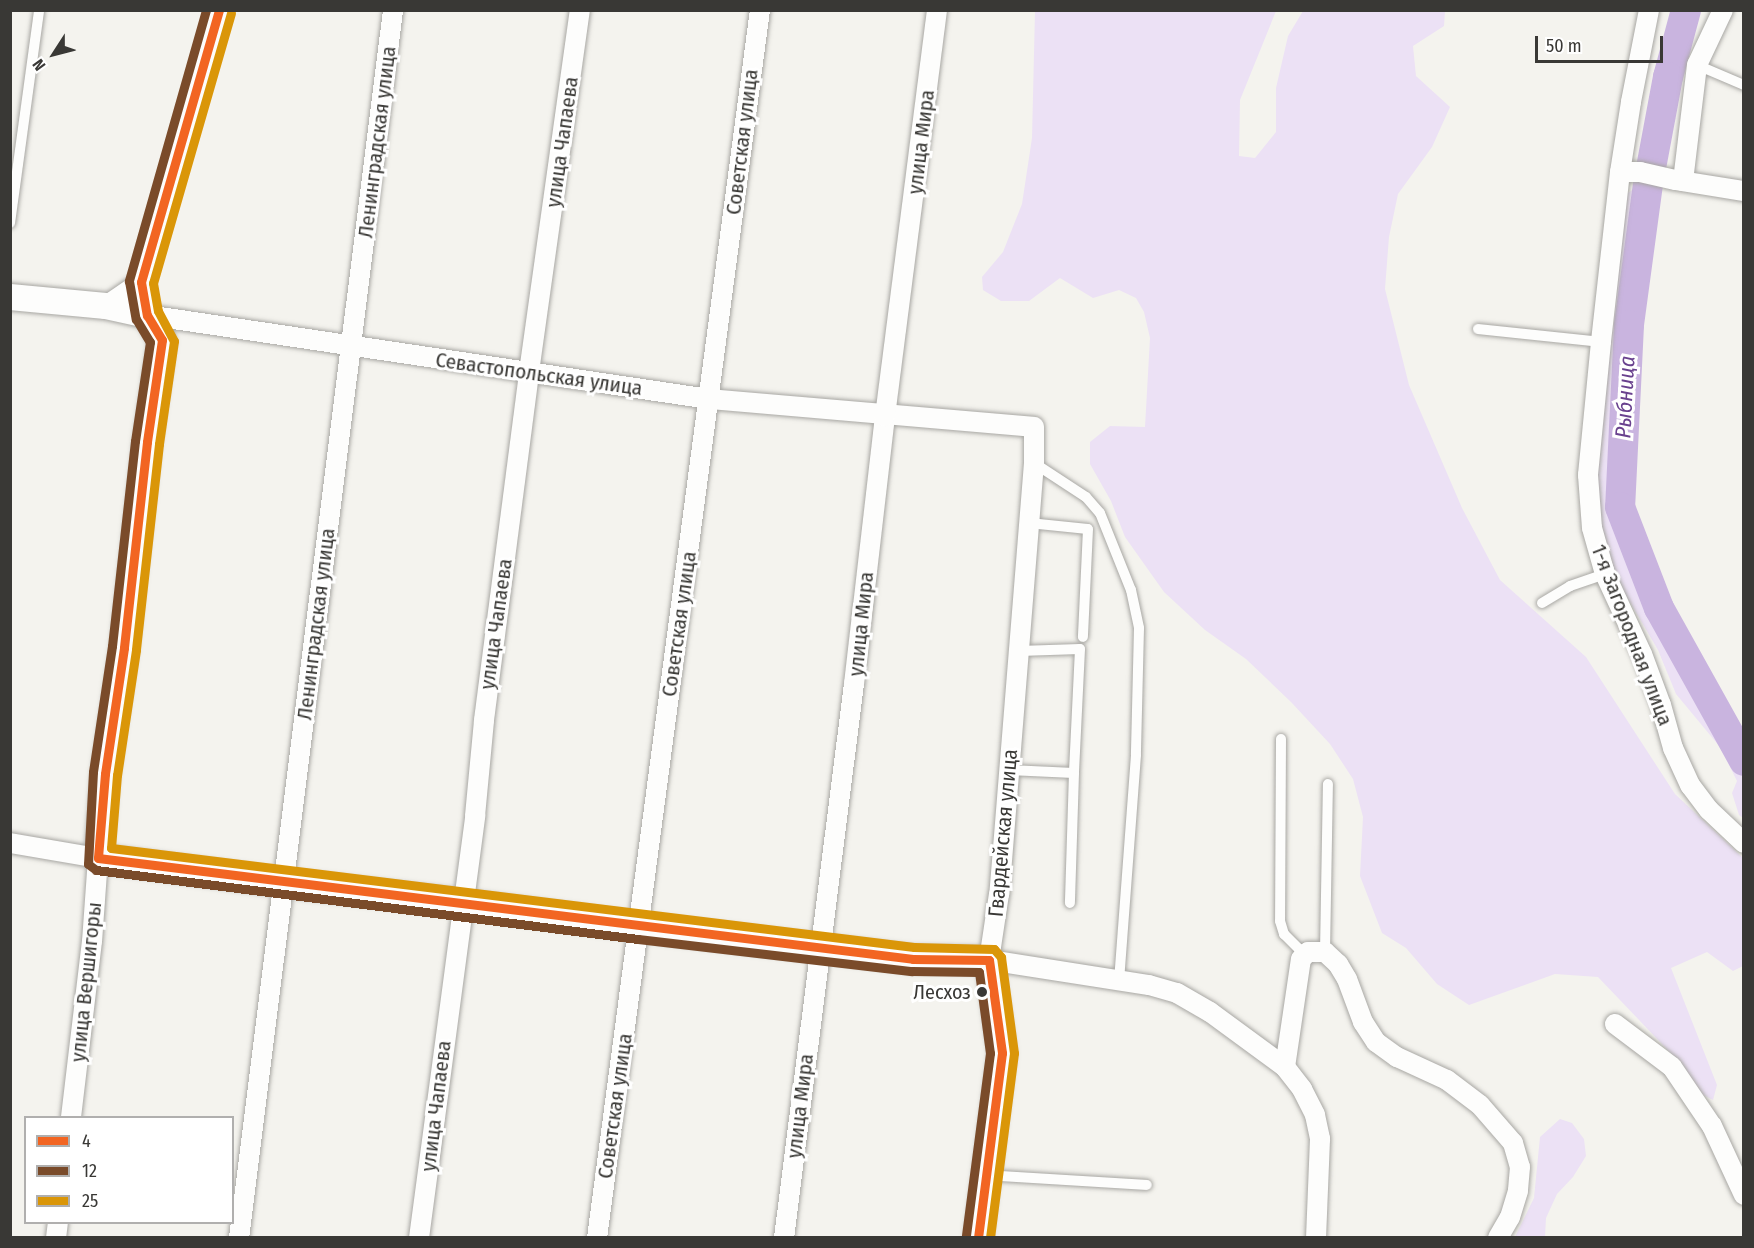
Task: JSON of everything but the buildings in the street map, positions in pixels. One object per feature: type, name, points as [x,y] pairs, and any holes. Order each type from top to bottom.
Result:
[{"type":"street","points":[[147,315],[141,282],[219,10]]},
{"type":"street","name":"Ленинградская улица","points":[[239,1238],[393,10]]},
{"type":"street","name":"улица Чапаева","points":[[418,1238],[529,372],[580,10]]},
{"type":"street","name":"Советская улица","points":[[597,1238],[760,10]]},
{"type":"street","name":"улица Мира","points":[[784,1238],[937,10]]},
{"type":"street","name":"1-я Загородная улица","points":[[1649,10],[1630,172],[1601,342],[1588,475],[1592,528],[1605,574],[1642,654],[1661,705],[1673,748],[1690,785],[1709,810],[1743,843]]},
{"type":"street","points":[[1675,180],[1697,65],[1723,10]]},
{"type":"street","points":[[1630,172],[1743,191]]},
{"type":"street","points":[[106,306],[141,282]]},
{"type":"street","name":"Севастопольская улица","points":[[10,297],[106,306],[147,315],[709,399],[885,416],[1034,427],[1034,463]]},
{"type":"street","name":"улица Вершигоры","points":[[70,1116],[92,941],[105,774],[124,648],[147,442],[162,340],[147,315]]},
{"type":"street","name":"Гвардейская улица","points":[[978,1238],[1002,1053],[989,960],[999,894],[1034,463]]},
{"type":"street","points":[[10,843],[98,858],[284,883],[462,903],[639,927],[913,959],[989,960],[1149,985],[1177,993],[1210,1012],[1285,1067],[1302,1089],[1315,1115],[1320,1139],[1316,1238]]},
{"type":"street","points":[[1285,1067],[1299,965],[1304,954],[1313,950],[1325,951],[1342,970],[1363,1022],[1376,1042],[1397,1057],[1447,1080],[1480,1105],[1514,1143],[1520,1167],[1518,1191],[1510,1217],[1498,1238]]},
{"type":"street","points":[[1615,1024],[1672,1067],[1712,1126],[1743,1195]]},
{"type":"lane","points":[[10,224],[39,10]]},
{"type":"lane","points":[[1697,65],[1743,85]]},
{"type":"lane","points":[[1478,329],[1601,342]]},
{"type":"lane","points":[[1034,463],[1086,497],[1100,513],[1131,590],[1139,628],[1136,755],[1119,982]]},
{"type":"lane","points":[[1029,523],[1088,529],[1083,637]]},
{"type":"lane","points":[[1542,603],[1570,586],[1605,574]]},
{"type":"lane","points":[[1019,651],[1080,649],[1070,903]]},
{"type":"lane","points":[[1281,739],[1280,921],[1284,934],[1304,954]]},
{"type":"lane","points":[[1009,770],[1074,773]]},
{"type":"lane","points":[[1325,951],[1328,784]]},
{"type":"lane","points":[[985,1175],[1147,1185]]},
{"type":"shaded area","points":[[1035,11],[1276,11],[1240,100],[1239,156],[1255,158],[1276,132],[1276,88],[1288,36],[1303,11],[1445,11],[1444,26],[1413,46],[1416,76],[1450,107],[1432,147],[1398,194],[1389,237],[1385,289],[1409,385],[1462,508],[1500,580],[1586,657],[1675,794],[1743,858],[1743,966],[1733,971],[1707,952],[1671,968],[1717,1085],[1713,1100],[1698,1092],[1682,1065],[1598,977],[1555,974],[1469,1005],[1437,984],[1406,948],[1382,933],[1360,876],[1363,817],[1353,779],[1330,744],[1291,702],[1246,659],[1205,630],[1164,592],[1125,537],[1111,501],[1090,464],[1090,442],[1110,426],[1145,427],[1150,338],[1144,312],[1136,298],[1119,290],[1093,298],[1060,278],[1029,301],[1001,301],[983,290],[982,277],[1003,252],[1022,204],[1032,138]]},
{"type":"shaded area","points":[[1635,188],[1641,196],[1618,320],[1612,505],[1627,556],[1649,597],[1657,624],[1693,697],[1743,774],[1743,818],[1739,815],[1732,793],[1737,781],[1720,747],[1676,694],[1658,650],[1614,575],[1598,524],[1595,474],[1625,195]]},
{"type":"shaded area","points":[[1560,1119],[1572,1123],[1584,1139],[1586,1156],[1573,1177],[1557,1194],[1546,1218],[1545,1237],[1515,1237],[1534,1198],[1540,1137]]},
{"type":"waterway","name":"Рыбница","points":[[1686,10],[1668,77],[1648,184],[1629,325],[1620,507],[1659,608],[1744,761]]},
{"type":"transit line","name":"12","points":[[206,10],[129,281],[136,319],[150,342],[135,441],[112,646],[93,772],[88,864],[96,870],[638,939],[912,971],[979,972],[990,1053],[966,1236]]},
{"type":"transit line","name":"4","points":[[219,10],[141,282],[147,315],[162,340],[147,442],[124,648],[105,774],[98,858],[913,959],[989,960],[1002,1053],[978,1238]]},
{"type":"transit line","name":"25","points":[[231,13],[153,283],[158,311],[174,341],[159,444],[136,650],[117,775],[111,848],[914,947],[994,949],[1001,957],[1014,1053],[990,1238]]},
{"type":"place","name":"Лесхоз","points":[[982,992]]}]
